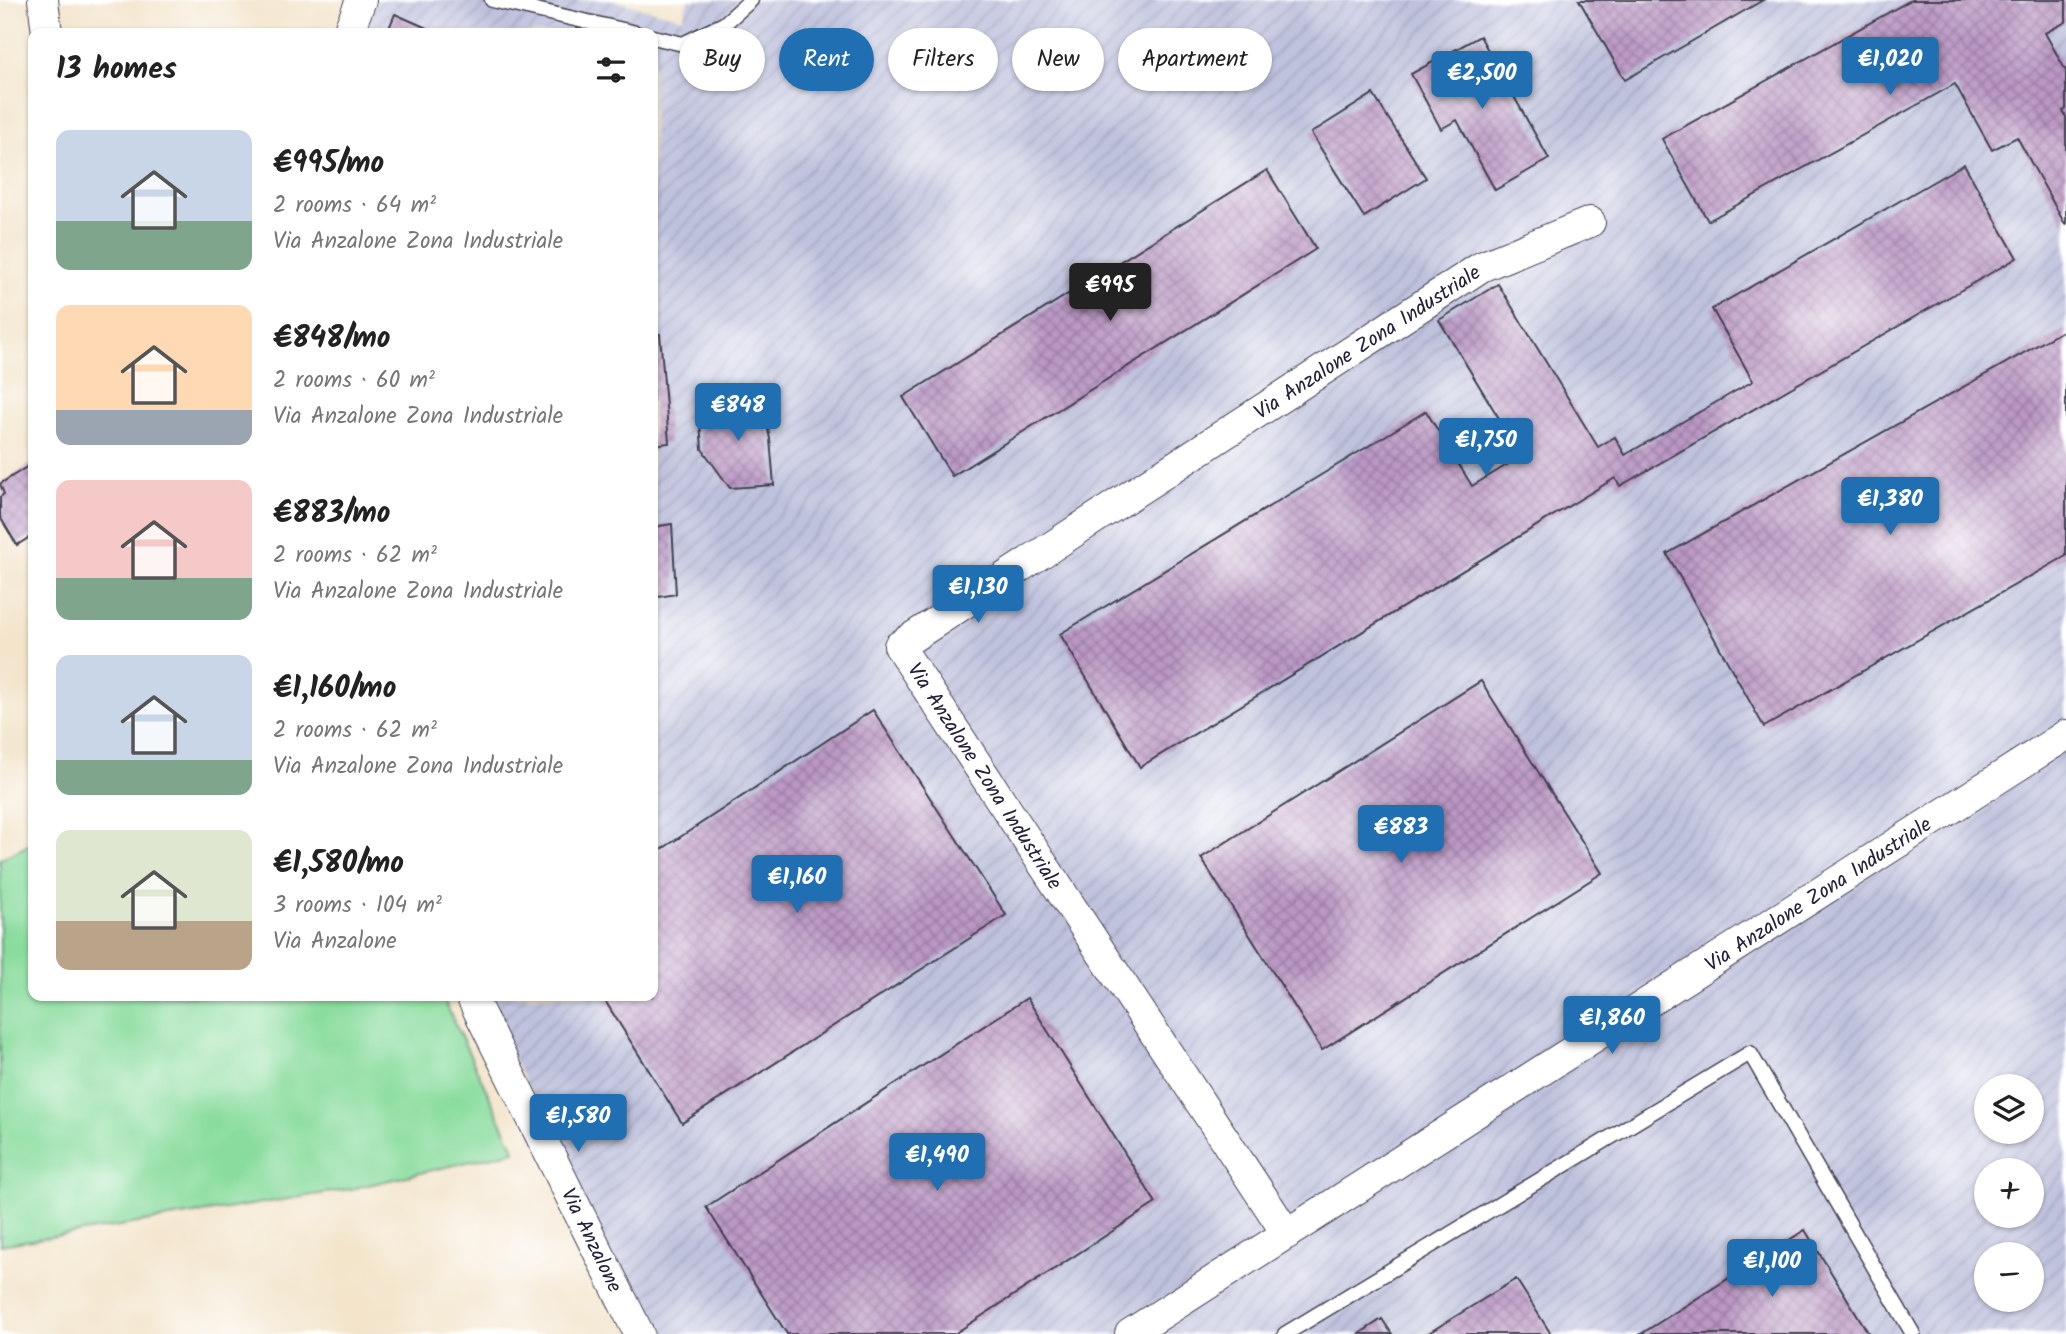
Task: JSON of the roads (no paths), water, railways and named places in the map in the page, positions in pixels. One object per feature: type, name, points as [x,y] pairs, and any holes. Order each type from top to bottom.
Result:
[{"type":"street","points":[[43,0],[46,28]]},
{"type":"street","points":[[350,28],[361,0]]},
{"type":"street","name":"Via Anzalone Zona Industriale","points":[[1287,1234],[899,646],[1481,267],[1590,222]]},
{"type":"street","name":"Via Anzalone Zona Industriale","points":[[1130,1334],[2066,735]]},
{"type":"street","name":"Via Anzalone","points":[[473,1001],[639,1334]]},
{"type":"lane","points":[[492,0],[614,28]]},
{"type":"lane","points":[[658,38],[683,44],[724,24],[751,0]]},
{"type":"lane","points":[[1285,1334],[1750,1053],[1913,1334]]}]
